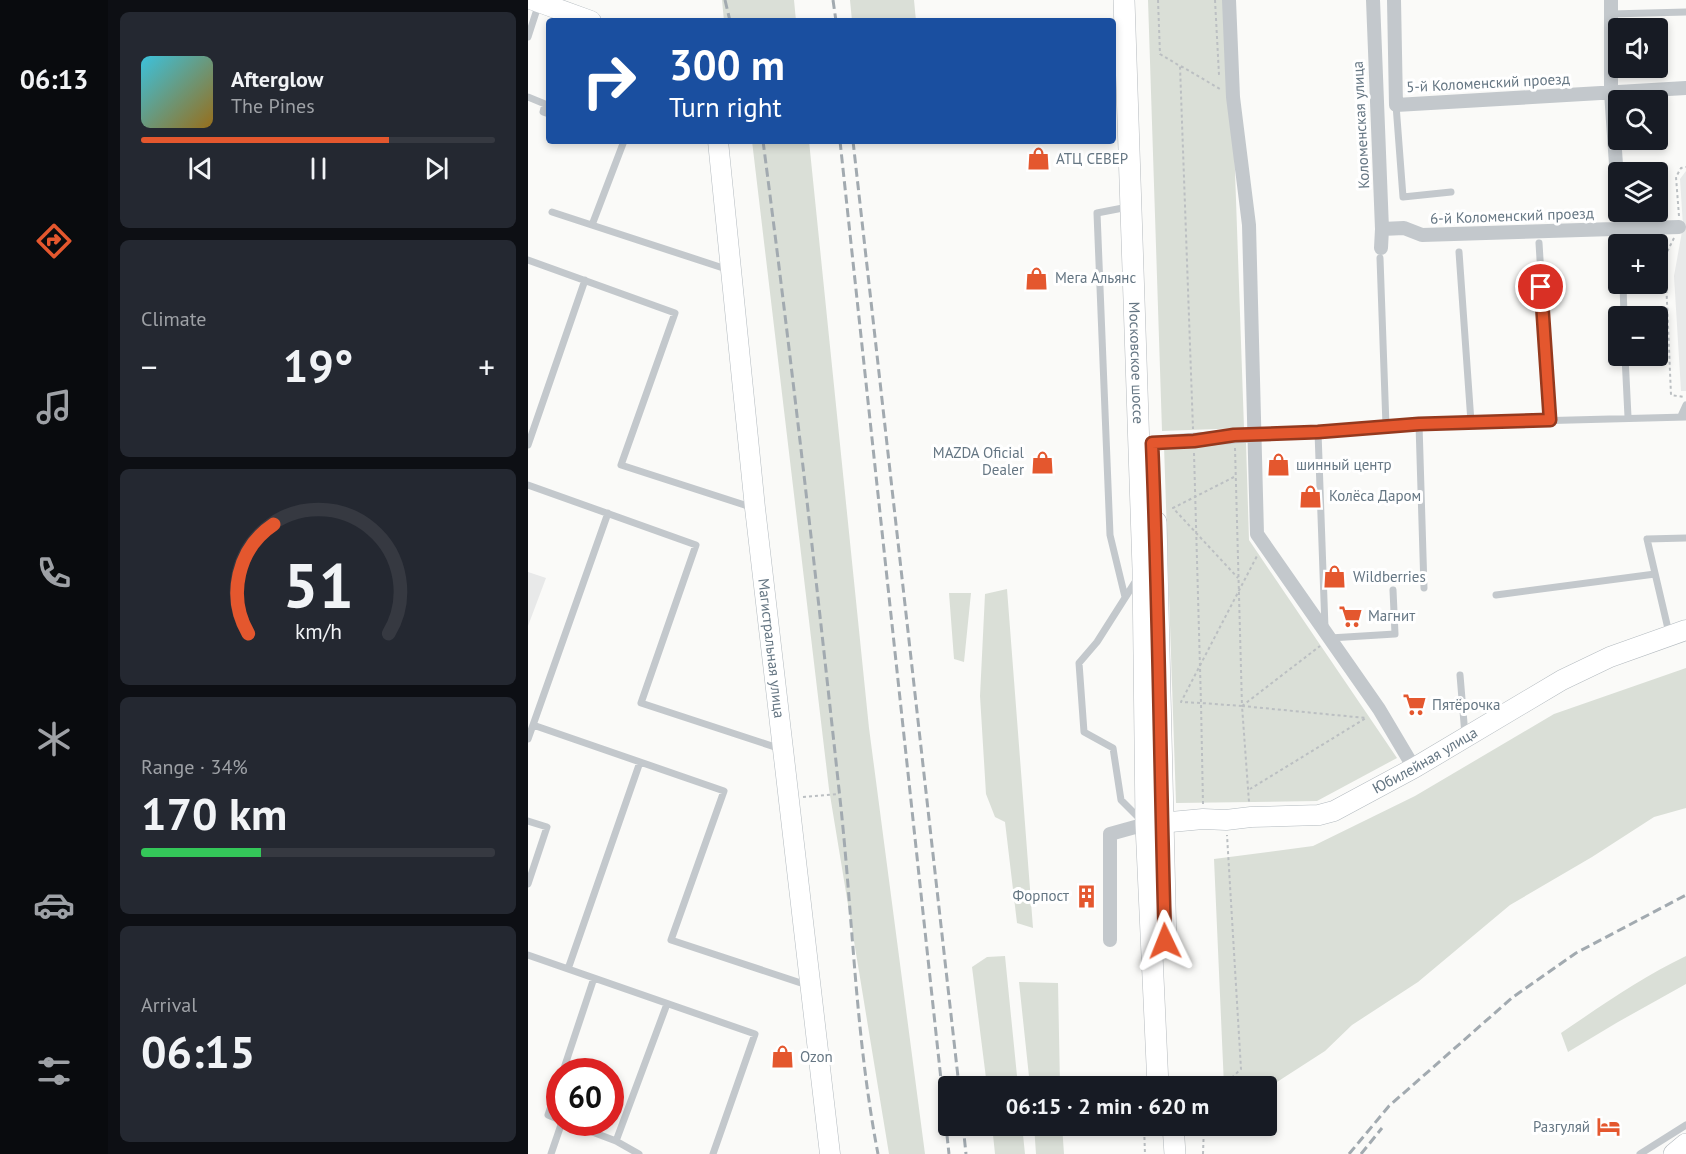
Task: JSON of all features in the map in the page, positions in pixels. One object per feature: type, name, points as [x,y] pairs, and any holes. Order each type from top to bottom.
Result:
[{"type":"main road","name":"Московское шоссе","points":[[1124,0],[1143,569],[1154,824],[1170,1076]]},
{"type":"main road","name":"Московское шоссе","points":[[1138,0],[1158,572],[1154,824],[1158,1076]]},
{"type":"main road","points":[[1161,1136],[1162,1154]]},
{"type":"main road","points":[[1174,1136],[1175,1154]]},
{"type":"main road","points":[[1676,1154],[1686,1144]]},
{"type":"street","points":[[1229,0],[1233,97],[1249,225],[1257,534],[1379,709],[1414,768]]},
{"type":"street","name":"Коломенская улица","points":[[1373,0],[1381,253]]},
{"type":"street","name":"5-й Коломенский проезд","points":[[1394,0],[1396,105],[1608,92]]},
{"type":"street","points":[[536,1],[583,18]]},
{"type":"street","name":"5-й Коломенский проезд","points":[[1648,90],[1686,88]]},
{"type":"street","name":"Магистральная улица","points":[[718,144],[755,508],[830,1154]]},
{"type":"street","name":"6-й Коломенский проезд","points":[[1642,234],[1679,227]]},
{"type":"street","name":"6-й Коломенский проезд","points":[[1382,229],[1404,228],[1422,235],[1608,238]]},
{"type":"street","points":[[1152,443],[1256,435]]},
{"type":"street","name":"Юбилейная улица","points":[[1154,824],[1203,819],[1226,820],[1319,814],[1334,811],[1414,768],[1562,680],[1610,657],[1678,632]]},
{"type":"street","points":[[1110,940],[1110,834],[1154,824]]},
{"type":"street","points":[[1676,1154],[1686,1151]]},
{"type":"lane","points":[[528,37],[536,1]]},
{"type":"lane","points":[[1611,7],[1686,12]]},
{"type":"lane","points":[[528,98],[545,104],[543,112],[546,113]]},
{"type":"lane","points":[[1396,105],[1403,197],[1451,192]]},
{"type":"lane","points":[[592,225],[623,144]]},
{"type":"lane","points":[[1125,597],[1110,535],[1096,213],[1131,207]]},
{"type":"lane","points":[[552,212],[720,267],[730,268]]},
{"type":"lane","points":[[1539,243],[1550,420]]},
{"type":"lane","points":[[1460,252],[1471,422]]},
{"type":"lane","points":[[1381,253],[1386,426]]},
{"type":"lane","points":[[528,260],[675,313],[621,465],[755,508]]},
{"type":"lane","points":[[528,445],[585,280]]},
{"type":"lane","points":[[1626,366],[1628,417]]},
{"type":"lane","points":[[1256,435],[1419,424],[1684,416],[1686,405]]},
{"type":"lane","points":[[1419,424],[1424,588]]},
{"type":"lane","points":[[1318,432],[1328,635],[1395,634],[1393,590]]},
{"type":"lane","points":[[528,485],[696,545],[641,703],[783,750]]},
{"type":"lane","points":[[528,739],[608,513]]},
{"type":"lane","points":[[1678,632],[1655,574],[1647,539],[1686,538]]},
{"type":"lane","points":[[1143,569],[1097,642],[1079,663],[1084,732],[1113,748],[1121,800],[1154,824]]},
{"type":"lane","points":[[1496,595],[1655,574]]},
{"type":"lane","points":[[1460,675],[1465,737]]},
{"type":"lane","points":[[533,725],[724,791],[671,940],[802,982],[811,988]]},
{"type":"lane","points":[[568,969],[640,762]]},
{"type":"lane","points":[[528,821],[547,827],[528,884]]},
{"type":"lane","points":[[528,955],[754,1034],[713,1154]]},
{"type":"lane","points":[[567,1058],[594,978]]},
{"type":"lane","points":[[616,1141],[667,1004]]},
{"type":"lane","points":[[1640,1154],[1686,1125]]},
{"type":"lane","points":[[551,1154],[557,1136]]},
{"type":"lane","points":[[602,1136],[639,1154]]},
{"type":"path","points":[[1158,0],[1160,54],[1233,97]]},
{"type":"path","points":[[1215,0],[1219,89]]},
{"type":"path","points":[[1180,66],[1194,441],[1203,819]]},
{"type":"path","points":[[1686,167],[1681,168],[1676,177],[1679,227],[1665,256],[1671,395],[1686,398]]},
{"type":"path","points":[[1234,435],[1242,706],[1251,817]]},
{"type":"path","points":[[1236,476],[1173,508],[1238,578]]},
{"type":"path","points":[[1248,789],[1366,718],[1180,702],[1264,543]]},
{"type":"path","points":[[1242,706],[1328,635]]},
{"type":"path","points":[[788,799],[839,794]]},
{"type":"path","points":[[1226,820],[1241,1069],[1234,1076]]},
{"type":"path","points":[[1144,1136],[1145,1154]]},
{"type":"path","points":[[1203,1154],[1204,1136]]},
{"type":"shaded area","points":[[722,0],[794,0],[796,18],[724,18]]},
{"type":"shaded area","points":[[850,0],[914,0],[916,18],[852,18]]},
{"type":"shaded area","points":[[1148,0],[1229,0],[1244,428],[1162,431]]},
{"type":"shaded area","points":[[752,144],[809,144],[869,728],[925,1154],[889,1154],[829,789]]},
{"type":"shaded area","points":[[1686,171],[1686,391],[1681,391],[1674,276],[1683,226],[1680,179]]},
{"type":"shaded area","points":[[1246,443],[1249,540],[1397,758],[1317,801],[1176,803],[1164,446]]},
{"type":"shaded area","points":[[528,572],[546,578],[528,626]]},
{"type":"shaded area","points":[[1007,589],[1033,928],[1017,923],[1005,822],[995,817],[986,794],[980,696],[985,594]]},
{"type":"shaded area","points":[[949,593],[971,593],[964,662],[954,659]]},
{"type":"shaded area","points":[[1686,668],[1686,808],[1654,817],[1592,857],[1510,905],[1418,982],[1352,1025],[1325,1051],[1277,1082],[1277,1076],[1224,1076],[1214,859],[1313,846],[1415,796],[1554,714]]},
{"type":"shaded area","points":[[1005,956],[1017,1076],[986,1076],[972,967],[987,957]]},
{"type":"shaded area","points":[[1686,956],[1686,984],[1568,1052],[1561,1033],[1638,982]]},
{"type":"shaded area","points":[[1019,982],[1058,983],[1060,1076],[1029,1076]]},
{"type":"shaded area","points":[[993,1136],[1023,1136],[1025,1154],[995,1154]]},
{"type":"shaded area","points":[[1035,1136],[1063,1136],[1064,1154],[1036,1154]]},
{"type":"railway","points":[[725,0],[729,18]]},
{"type":"railway","points":[[833,0],[836,18]]},
{"type":"railway","points":[[763,144],[832,724],[865,1068],[878,1154]]},
{"type":"railway","points":[[840,144],[949,1154]]},
{"type":"railway","points":[[853,144],[958,1076]]},
{"type":"railway","points":[[1349,1154],[1389,1106],[1513,997],[1576,953],[1686,895]]},
{"type":"railway","points":[[1361,1154],[1382,1128]]},
{"type":"railway","points":[[964,1136],[966,1154]]},
{"type":"place","name":"АТЦ СЕВЕР","points":[[1038,159]]},
{"type":"place","name":"Мега Альянс","points":[[1037,278]]},
{"type":"place","name":"MAZDA Oficial Dealer","points":[[1042,462]]},
{"type":"place","name":"шинный центр","points":[[1278,465]]},
{"type":"place","name":"Колёса Даром","points":[[1311,496]]},
{"type":"place","name":"Wildberries","points":[[1335,577]]},
{"type":"place","name":"Магнит","points":[[1350,616]]},
{"type":"place","name":"Пятёрочка","points":[[1414,705]]},
{"type":"place","name":"Форпост","points":[[1087,896]]},
{"type":"place","name":"Ozon","points":[[782,1057]]},
{"type":"place","name":"Разгуляй","points":[[1608,1127]]},
{"type":"route","points":[[1165,941],[1158,572],[1152,443],[1194,441],[1234,435],[1318,432],[1419,424],[1550,420],[1541,287]]}]
